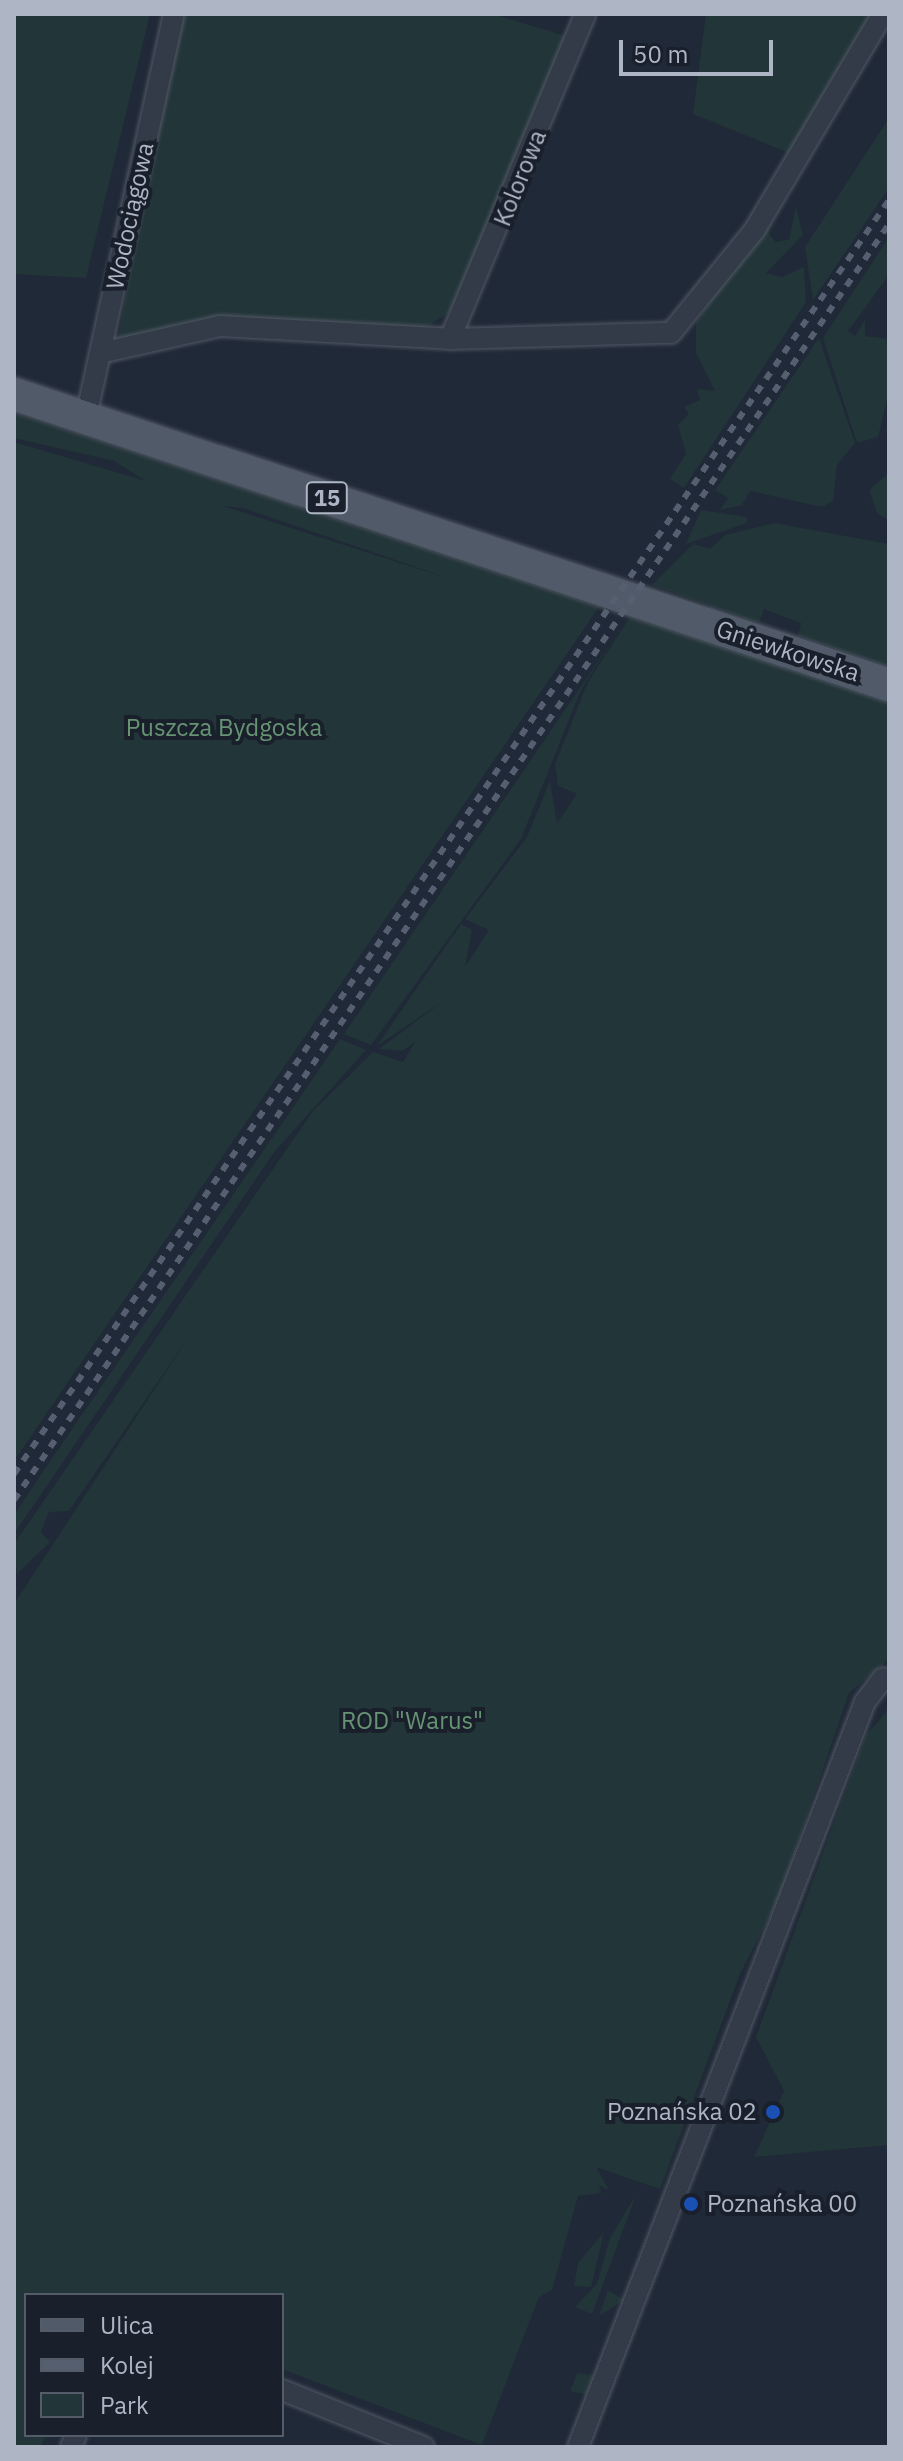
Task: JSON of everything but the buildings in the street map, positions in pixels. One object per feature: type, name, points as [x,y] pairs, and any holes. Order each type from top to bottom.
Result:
[{"type":"main road","name":"15","points":[[14,394],[86,417]]},
{"type":"main road","name":"Gniewkowska","points":[[86,417],[889,685]]},
{"type":"street","name":"Wodociągowa","points":[[86,417],[174,14]]},
{"type":"street","name":"Kolorowa","points":[[450,339],[585,14]]},
{"type":"street","points":[[100,353],[220,326],[450,339],[671,333],[754,231],[883,14]]},
{"type":"street","points":[[578,2447],[865,1702],[883,1678]]},
{"type":"street","points":[[284,2391],[424,2447]]},
{"type":"green space","points":[[14,14],[150,14],[86,278],[14,274]]},
{"type":"green space","points":[[174,14],[493,14],[569,37],[473,270],[448,313],[424,329],[208,317],[125,347],[118,341]]},
{"type":"green space","points":[[706,14],[870,14],[789,153],[693,114]]},
{"type":"green space","points":[[889,118],[889,188],[813,300],[805,247]]},
{"type":"green space","points":[[778,202],[768,233],[776,242],[789,239],[796,207],[803,235],[766,273],[782,277],[804,267],[806,302],[684,488],[670,479],[686,454],[678,425],[689,414],[684,407],[700,400],[697,389],[715,391],[696,353],[696,323]]},
{"type":"green space","points":[[889,237],[889,275],[848,331],[855,336],[865,320],[865,336],[889,339],[889,392],[878,437],[857,443],[823,338]]},
{"type":"green space","points":[[819,338],[855,443],[837,465],[833,501],[822,507],[750,491],[742,505],[720,510],[728,498],[715,490]]},
{"type":"green space","name":"Puszcza Bydgoska","points":[[14,413],[599,607],[14,1461],[14,442],[146,481],[114,461],[14,438]],"holes":[[[223,506],[243,508],[445,577]]]},
{"type":"green space","points":[[889,473],[889,521],[877,513],[869,490]]},
{"type":"green space","points":[[701,510],[747,517],[747,523],[686,544]]},
{"type":"green space","points":[[774,523],[889,544],[889,667],[798,636],[801,623],[764,609],[759,623],[652,585],[693,544],[710,549],[725,535]]},
{"type":"green space","name":"ROD \"Warus\"","points":[[630,617],[889,703],[889,1659],[849,1693],[779,1898],[740,1974],[660,2189],[596,2167],[609,2190],[599,2185],[601,2193],[578,2196],[552,2290],[539,2297],[482,2445],[284,2370],[284,2293],[24,2293],[24,2437],[45,2437],[41,2447],[14,2447],[14,1604],[188,1338],[69,1511],[49,1512],[41,1532],[50,1542],[17,1574],[14,1544],[313,1111],[373,1052],[403,1062],[415,1042],[402,1051],[379,1049],[442,1002],[377,1046],[461,924],[472,930],[465,967],[489,930],[465,919],[527,837],[550,781],[557,823],[577,794],[558,786],[555,764],[588,682]]},
{"type":"green space","points":[[614,638],[581,690],[521,839],[371,1045],[344,1034]]},
{"type":"green space","points":[[340,1039],[366,1050],[275,1151],[14,1534],[14,1515]]},
{"type":"green space","points":[[889,1709],[889,2145],[754,2157],[784,2091],[756,2037],[866,1735]]},
{"type":"green space","points":[[636,2195],[592,2314],[575,2307],[597,2284],[610,2238]]},
{"type":"green space","points":[[604,2232],[591,2287],[574,2286],[578,2263]]},
{"type":"green space","points":[[608,2290],[624,2300],[599,2316]]},
{"type":"green space","points":[[577,2373],[594,2375],[586,2395],[570,2391]]},
{"type":"railway","points":[[14,1474],[889,200]]},
{"type":"railway","points":[[14,1500],[889,224]]},
{"type":"place","name":"Poznańska 02","points":[[773,2112]]},
{"type":"place","name":"Poznańska 00","points":[[691,2204]]}]
